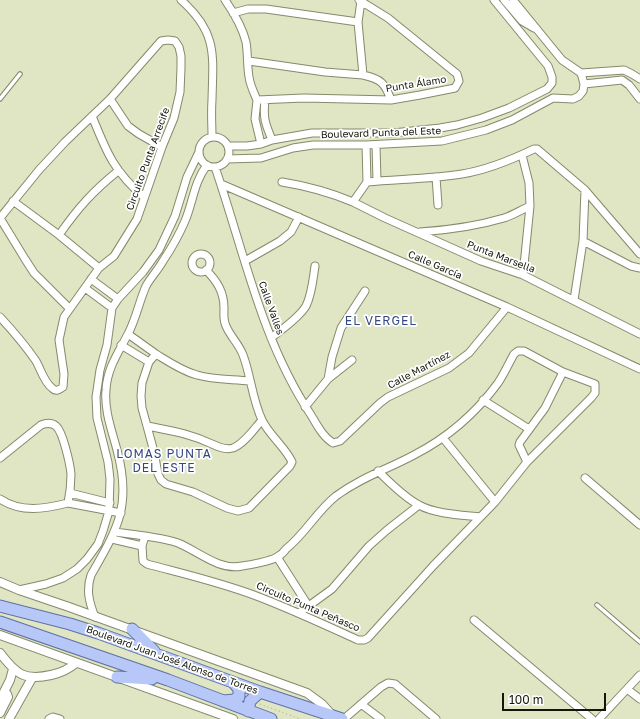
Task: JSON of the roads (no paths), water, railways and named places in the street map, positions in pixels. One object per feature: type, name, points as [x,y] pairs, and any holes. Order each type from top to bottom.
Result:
[{"type":"main road","name":"Boulevard Juan José Alonso de Torres","points":[[0,606],[70,624],[155,653],[260,692],[340,718]]},
{"type":"main road","name":"Boulevard Juan José Alonso de Torres","points":[[0,622],[168,680],[271,719]]},
{"type":"main road","points":[[132,629],[155,653]]},
{"type":"main road","points":[[117,677],[168,680]]},
{"type":"main road","points":[[222,701],[234,700],[239,697],[239,689],[233,682]]},
{"type":"main road","points":[[248,711],[250,701],[260,692]]},
{"type":"street","points":[[181,0],[198,19],[209,36],[211,44],[214,64],[212,137]]},
{"type":"street","points":[[224,0],[241,26],[246,42],[249,61],[249,77],[252,88],[261,100],[264,120],[272,140]]},
{"type":"street","points":[[360,0],[358,22],[363,75]]},
{"type":"street","name":"Punta Álamo","points":[[261,100],[304,98],[391,100],[456,88],[459,81],[457,74],[388,18],[360,0]]},
{"type":"street","name":"Boulevard Punta del Este","points":[[228,146],[261,144],[272,140],[312,133],[393,133],[440,128],[482,118],[509,108],[547,89],[552,83],[551,72],[548,66],[494,0]]},
{"type":"street","points":[[504,0],[522,21],[536,28]]},
{"type":"street","points":[[513,0],[562,60],[581,73],[624,70],[640,79]]},
{"type":"street","points":[[233,13],[248,9],[266,9],[358,22]]},
{"type":"street","name":"Circuito Punta Arrecife","points":[[0,218],[65,142],[110,99],[161,42],[168,40],[175,42],[179,47],[181,56],[180,92],[174,118],[136,219],[114,256],[99,268],[68,308],[62,321],[59,340],[64,374],[63,387],[55,390],[49,385],[36,362],[15,333],[0,317]]},
{"type":"street","points":[[249,61],[325,72],[363,75],[379,80],[386,87],[391,100]]},
{"type":"street","points":[[622,80],[624,70]]},
{"type":"street","points":[[581,73],[584,84],[622,80],[629,85],[640,99]]},
{"type":"street","name":"Boulevard Punta del Este","points":[[227,159],[261,158],[293,148],[312,145],[376,145],[442,141],[486,130],[512,120],[553,98],[573,99],[579,96],[583,91],[584,84]]},
{"type":"street","points":[[110,99],[128,126],[162,147]]},
{"type":"street","points":[[261,100],[255,119],[261,144]]},
{"type":"street","points":[[92,116],[104,146],[118,171],[144,197]]},
{"type":"street","points":[[440,128],[442,141]]},
{"type":"street","points":[[19,590],[46,584],[63,578],[77,569],[87,559],[98,544],[109,511],[110,479],[106,450],[97,418],[96,397],[100,370],[108,345],[112,308],[159,250],[175,216],[187,177],[202,142],[212,137],[218,138],[224,141],[228,146],[229,153],[227,159],[220,166],[215,167],[206,165],[200,158],[199,152]]},
{"type":"street","points":[[353,202],[367,182],[366,145]]},
{"type":"street","points":[[376,145],[377,181]]},
{"type":"street","points":[[367,182],[413,180],[463,174],[496,165],[537,149],[585,190],[640,254]]},
{"type":"street","points":[[522,154],[529,183],[530,206],[523,275]]},
{"type":"street","points":[[95,616],[88,599],[88,582],[113,536],[121,513],[124,489],[122,468],[107,410],[106,396],[111,369],[128,334],[147,285],[165,258],[185,221],[196,183],[206,165]]},
{"type":"street","name":"Calle Valles","points":[[215,167],[271,338],[305,407],[327,440],[333,443]]},
{"type":"street","points":[[59,234],[88,197],[118,171]]},
{"type":"street","points":[[436,177],[438,205]]},
{"type":"street","name":"Punta Marsella","points":[[282,182],[306,186],[353,202],[385,218],[420,232],[482,261],[523,275],[640,334]]},
{"type":"street","name":"Calle García","points":[[221,184],[507,307],[640,369]]},
{"type":"street","points":[[574,300],[583,241],[585,190]]},
{"type":"street","points":[[14,201],[59,234],[99,268]]},
{"type":"street","points":[[420,232],[455,229],[506,218],[530,206]]},
{"type":"street","points":[[245,261],[280,241],[291,232],[299,217]]},
{"type":"street","points":[[0,218],[34,273],[68,308]]},
{"type":"street","points":[[583,241],[631,266],[640,268]]},
{"type":"street","points":[[271,338],[294,319],[305,307],[310,292],[315,266]]},
{"type":"street","points":[[156,354],[149,362],[142,383],[141,396],[146,426],[154,452],[158,474],[161,480],[166,484],[192,492],[227,508],[238,510],[249,508],[290,466],[292,462],[262,420],[240,346],[225,324],[222,290],[206,270]]},
{"type":"street","points":[[91,279],[118,299]]},
{"type":"street","points":[[85,288],[112,308]]},
{"type":"street","points":[[328,379],[332,357],[341,328],[365,291]]},
{"type":"street","name":"Calle Martínez","points":[[333,443],[340,441],[388,398],[449,368],[469,353],[507,307]]},
{"type":"street","points":[[128,334],[182,370],[210,378],[250,381]]},
{"type":"street","points":[[121,346],[149,362]]},
{"type":"street","name":"Circuito Punta Peñasco","points":[[113,536],[145,536],[163,539],[177,543],[220,564],[232,567],[241,567],[277,557],[295,542],[312,521],[334,498],[354,483],[414,455],[443,438],[474,411],[498,382],[514,354],[518,351],[524,351],[563,372],[594,384],[595,394],[527,462],[495,502],[433,566],[368,638],[364,640],[358,640],[258,596],[147,564],[143,559],[142,546]]},
{"type":"street","points":[[305,407],[328,379],[352,360]]},
{"type":"street","points":[[527,462],[519,445],[520,442],[550,399],[563,372]]},
{"type":"street","points":[[483,400],[529,429]]},
{"type":"street","points":[[146,426],[189,434],[215,445],[225,448],[232,448],[241,443],[262,420]]},
{"type":"street","points":[[0,458],[41,426],[45,424],[52,424],[56,426],[61,436],[71,474],[68,503]]},
{"type":"street","points":[[443,438],[495,502]]},
{"type":"street","points":[[106,450],[116,447]]},
{"type":"street","points":[[378,471],[392,485],[419,506],[442,512],[480,517]]},
{"type":"street","points":[[585,478],[640,525]]},
{"type":"street","points":[[70,493],[110,503]]},
{"type":"street","points":[[0,499],[14,506],[25,509],[51,507],[68,503],[121,513]]},
{"type":"street","points":[[299,613],[332,589],[369,546],[387,530],[419,506]]},
{"type":"street","points":[[113,536],[142,546],[145,536]]},
{"type":"street","name":"Circuito Punta Peñasco","points":[[277,557],[309,607]]},
{"type":"street","points":[[0,582],[307,693],[340,718],[361,704],[381,687],[388,684],[395,684],[436,719]]},
{"type":"street","points":[[474,620],[592,719]]},
{"type":"street","points":[[0,636],[233,719]]},
{"type":"street","points":[[0,653],[13,669],[32,678],[58,673],[69,669],[76,663]]},
{"type":"street","points":[[0,700],[10,680],[13,669]]},
{"type":"street","points":[[599,719],[640,675]]},
{"type":"street","points":[[9,719],[32,678]]},
{"type":"street","points":[[627,689],[640,699]]},
{"type":"street","points":[[0,713],[8,696],[5,691]]},
{"type":"street","points":[[361,704],[381,719]]},
{"type":"street","points":[[49,719],[53,717],[60,719]]},
{"type":"lane","points":[[0,100],[20,74]]},
{"type":"lane","points":[[597,605],[640,642]]},
{"type":"district","name":"EL VERGEL","points":[[381,321]]},
{"type":"district","name":"LOMAS PUNTA DEL ESTE","points":[[164,461]]}]
